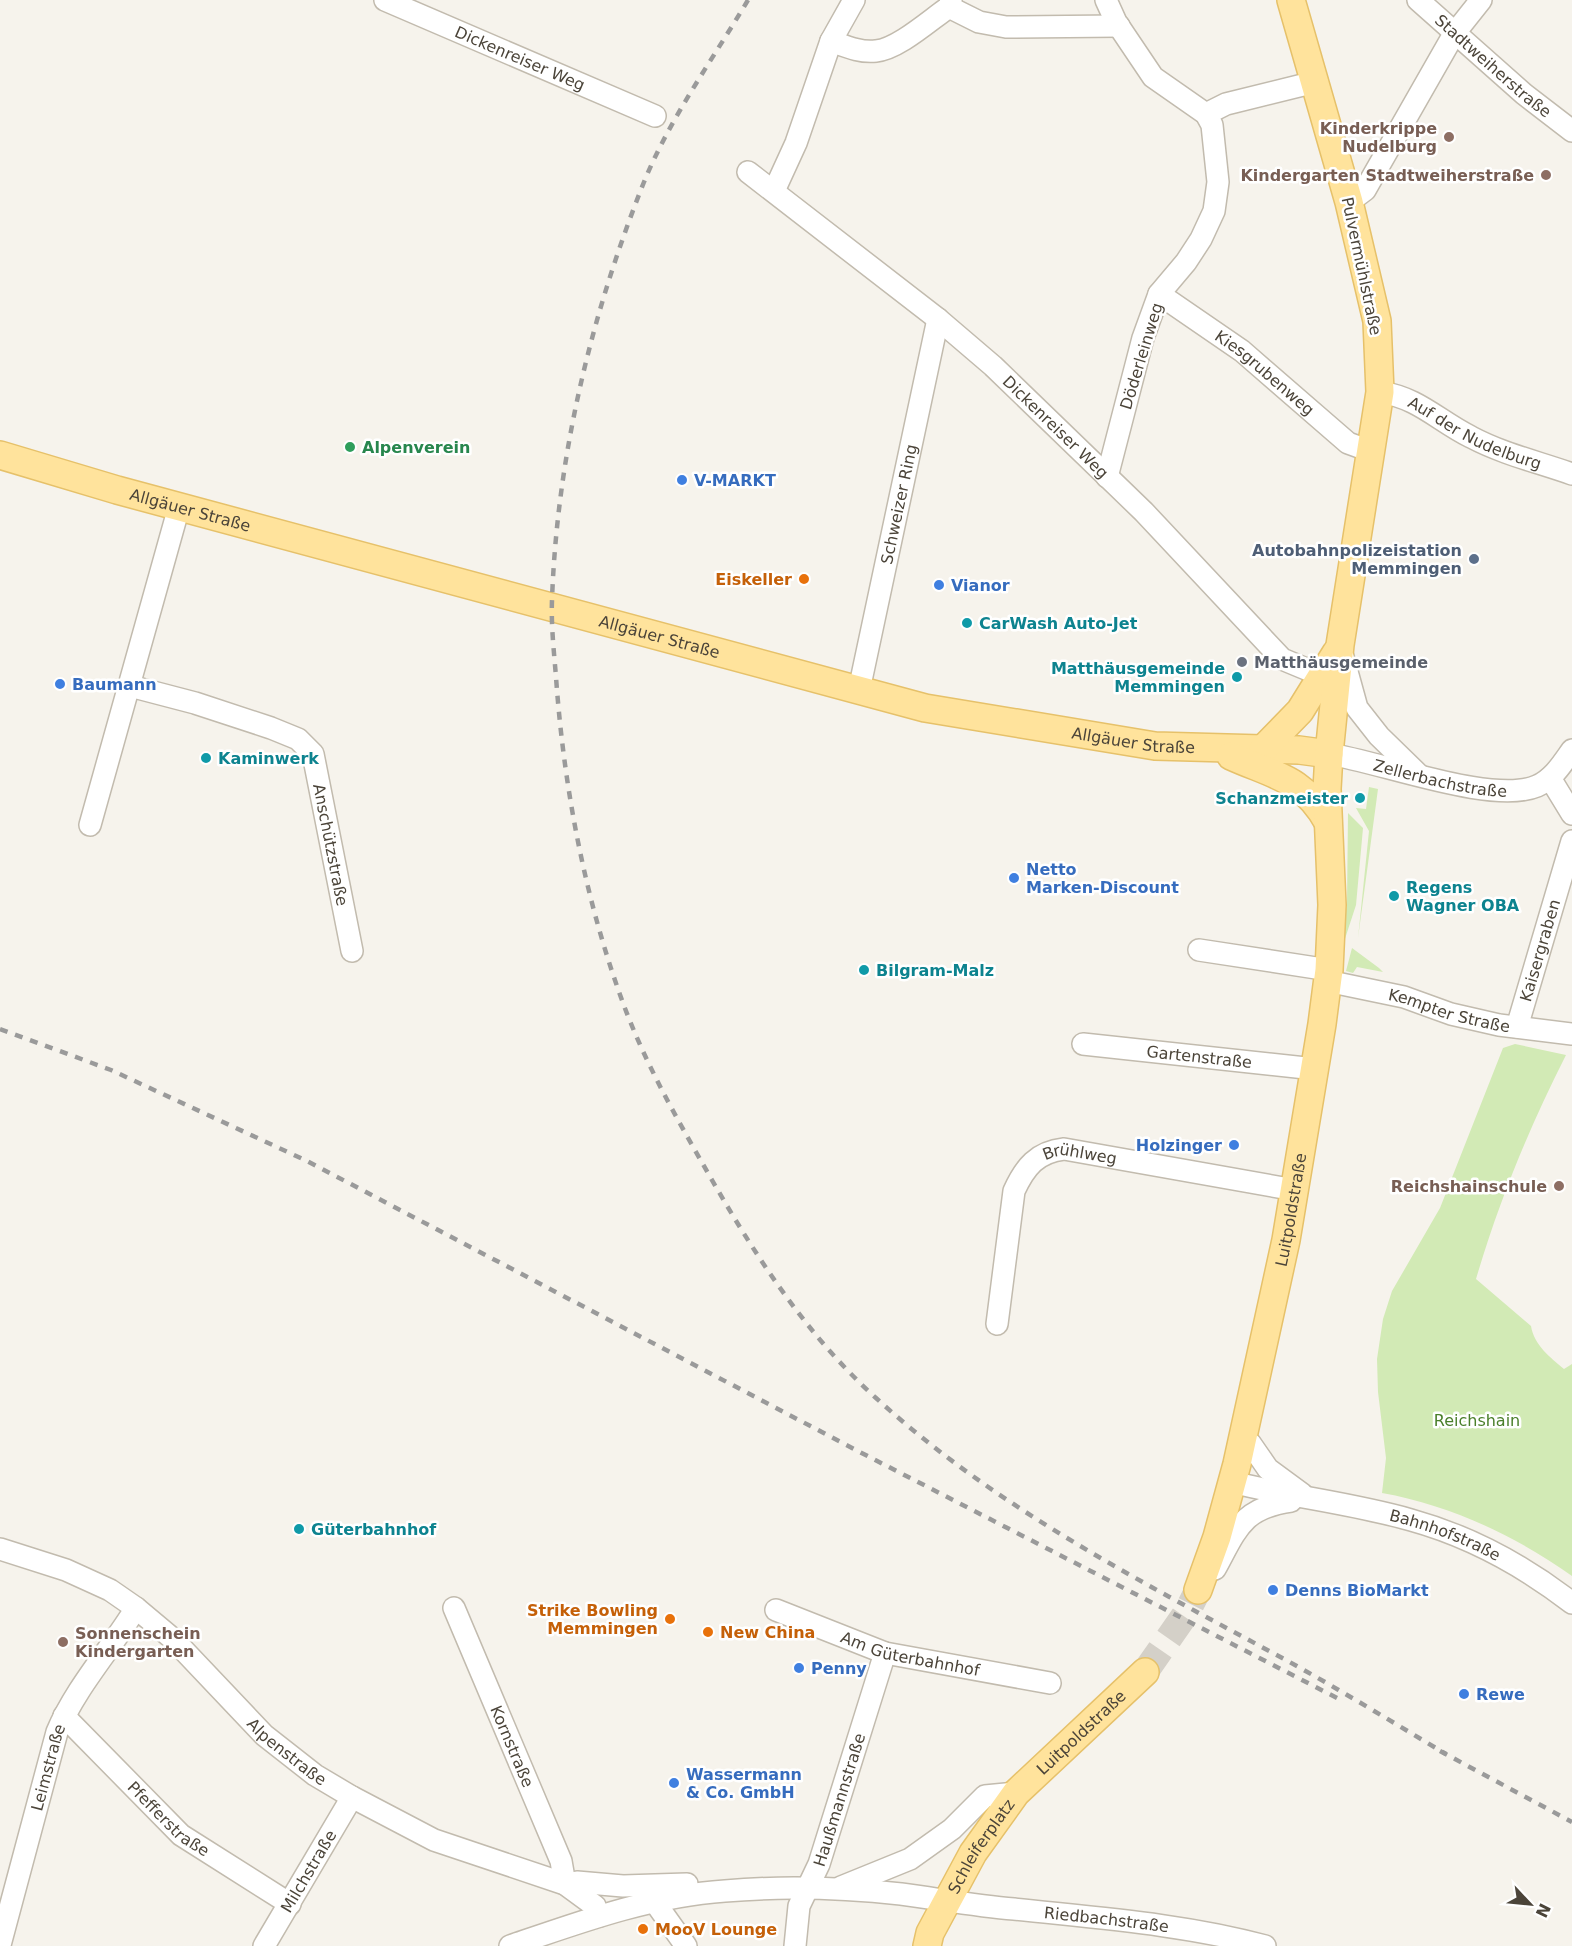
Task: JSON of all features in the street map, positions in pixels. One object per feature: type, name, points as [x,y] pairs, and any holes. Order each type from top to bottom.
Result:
[{"type":"main road","name":"Pulvermühlstraße","points":[[1291,0],[1349,202],[1377,321],[1380,392],[1340,645],[1329,754]]},
{"type":"main road","name":"Allgäuer Straße","points":[[0,455],[179,507],[925,708],[1155,746],[1218,750],[1263,749],[1329,754]]},
{"type":"main road","points":[[1263,749],[1300,711],[1340,645]]},
{"type":"main road","points":[[1218,750],[1264,768],[1301,787],[1318,803],[1328,822]]},
{"type":"main road","name":"Luitpoldstraße","points":[[1198,1590],[1217,1537],[1232,1482],[1295,1190],[1315,1069],[1328,976],[1332,888],[1328,822],[1329,754]]},
{"type":"main road","points":[[1246,1416],[1250,1443]]},
{"type":"main road","name":"Luitpoldstraße","points":[[1016,1793],[1145,1672]]},
{"type":"main road","name":"Schleiferplatz","points":[[927,1946],[930,1933],[946,1900],[988,1828],[1016,1793]]},
{"type":"street","name":"Dickenreiser Weg","points":[[385,0],[655,116]]},
{"type":"street","points":[[774,191],[796,143],[831,41],[854,0]]},
{"type":"street","points":[[1106,0],[1119,26],[1153,77],[1206,114],[1226,104],[1315,82]]},
{"type":"street","name":"Stadtweiherstraße","points":[[1418,0],[1524,94],[1572,131]]},
{"type":"street","points":[[1349,202],[1359,197],[1376,174],[1454,34],[1481,0]]},
{"type":"street","points":[[831,41],[855,50],[878,51],[908,37],[950,4],[979,22],[1006,27],[1119,26]]},
{"type":"street","name":"Döderleinweg","points":[[1107,477],[1143,338],[1159,294],[1186,262],[1214,211],[1218,182],[1212,125],[1206,114]]},
{"type":"street","name":"Dickenreiser Weg","points":[[748,172],[938,319],[993,366],[1160,528],[1282,659],[1323,676]]},
{"type":"street","name":"Kiesgrubenweg","points":[[1159,294],[1242,351],[1348,443],[1370,451]]},
{"type":"street","name":"Schweizer Ring","points":[[859,690],[938,319]]},
{"type":"street","name":"Auf der Nudelburg","points":[[1380,392],[1400,395],[1418,403],[1470,437],[1508,454],[1571,470]]},
{"type":"street","points":[[90,825],[179,507]]},
{"type":"street","points":[[1340,645],[1357,708],[1379,736],[1418,774]]},
{"type":"street","name":"Anschützstraße","points":[[130,686],[195,703],[271,728],[298,739],[313,754],[352,951]]},
{"type":"street","points":[[1572,750],[1550,778],[1572,814]]},
{"type":"street","name":"Zellerbachstraße","points":[[1329,754],[1483,790],[1505,793],[1527,789],[1550,778]]},
{"type":"street","name":"Kaisergraben","points":[[1517,1027],[1572,841]]},
{"type":"street","name":"Kempter Straße","points":[[1199,950],[1328,976],[1393,994],[1451,1014],[1499,1025],[1572,1034]]},
{"type":"street","name":"Gartenstraße","points":[[1083,1044],[1315,1069]]},
{"type":"street","name":"Brühlweg","points":[[998,1324],[1014,1191],[1021,1175],[1035,1158],[1064,1149],[1295,1190]]},
{"type":"street","name":"Bahnhofstraße","points":[[1250,1443],[1268,1469],[1297,1488],[1307,1499]]},
{"type":"street","name":"Bahnhofstraße","points":[[1232,1482],[1400,1517],[1451,1533],[1515,1565],[1572,1603]]},
{"type":"street","points":[[1198,1590],[1210,1578],[1238,1527],[1252,1514],[1267,1505],[1307,1499]]},
{"type":"street","name":"Alpenstraße","points":[[0,1549],[66,1570],[110,1590],[136,1608],[173,1639],[264,1735],[307,1769],[352,1797],[434,1840],[565,1884],[595,1906],[598,1916]]},
{"type":"street","name":"Leimstraße","points":[[0,1945],[38,1794],[64,1716],[115,1644],[136,1608]]},
{"type":"street","name":"Kornstraße","points":[[454,1608],[561,1861],[565,1884]]},
{"type":"street","name":"Am Güterbahnhof","points":[[776,1610],[885,1653],[1050,1683]]},
{"type":"street","name":"Haußmannstraße","points":[[795,1946],[799,1906],[819,1864],[885,1653]]},
{"type":"street","name":"Pfefferstraße","points":[[64,1716],[181,1835],[290,1904]]},
{"type":"street","points":[[510,1946],[598,1916],[654,1901],[726,1890],[831,1890],[910,1859],[952,1829],[985,1796],[1016,1793]]},
{"type":"street","name":"Milchstraße","points":[[264,1946],[352,1797]]},
{"type":"street","points":[[565,1884],[577,1882],[623,1886],[690,1884],[726,1890]]},
{"type":"street","name":"Schleiferplatz","points":[[831,1890],[903,1894],[1017,1910]]},
{"type":"street","points":[[654,1901],[686,1946]]},
{"type":"street","name":"Riedbachstraße","points":[[1017,1910],[1185,1930],[1264,1946]]},
{"type":"green space","points":[[1369,787],[1378,789],[1358,938],[1369,831],[1356,808],[1366,809]]},
{"type":"green space","points":[[1348,813],[1363,828],[1356,905],[1341,951],[1347,902]]},
{"type":"green space","points":[[1352,948],[1383,972],[1357,967],[1353,973],[1346,971]]},
{"type":"green space","name":"Reichshain","points":[[1515,1044],[1566,1055],[1516,1165],[1476,1279],[1531,1326],[1535,1339],[1553,1360],[1564,1369],[1572,1364],[1572,1576],[1551,1561],[1482,1524],[1432,1505],[1382,1493],[1386,1458],[1378,1392],[1377,1359],[1383,1319],[1392,1291],[1440,1208],[1503,1048]]},
{"type":"tunnel","points":[[1145,1672],[1187,1612],[1198,1590]]},
{"type":"railway","points":[[748,0],[666,135],[654,158],[625,232],[608,283],[580,387],[561,493],[555,546],[552,619],[565,762],[588,889],[626,1011],[670,1105],[758,1255],[824,1345],[876,1398],[922,1438],[1020,1509],[1124,1572],[1305,1670],[1446,1754]]},
{"type":"railway","points":[[0,1029],[111,1070],[307,1161],[854,1449],[1339,1699]]},
{"type":"railway","points":[[1440,1751],[1572,1822]]},
{"type":"place","name":"Kinderkrippe Nudelburg","points":[[1449,137]]},
{"type":"place","name":"Kindergarten Stadtweiherstraße","points":[[1546,175]]},
{"type":"place","name":"Alpenverein","points":[[350,447]]},
{"type":"place","name":"V-MARKT","points":[[682,480]]},
{"type":"place","name":"Autobahnpolizeistation Memmingen","points":[[1474,559]]},
{"type":"place","name":"Eiskeller","points":[[804,579]]},
{"type":"place","name":"Vianor","points":[[939,585]]},
{"type":"place","name":"CarWash Auto-Jet","points":[[967,623]]},
{"type":"place","name":"Matthäusgemeinde","points":[[1242,662]]},
{"type":"place","name":"Matthäusgemeinde Memmingen","points":[[1237,677]]},
{"type":"place","name":"Baumann","points":[[60,684]]},
{"type":"place","name":"Kaminwerk","points":[[206,758]]},
{"type":"place","name":"Schanzmeister","points":[[1360,798]]},
{"type":"place","name":"Netto Marken-Discount","points":[[1014,878]]},
{"type":"place","name":"Regens Wagner OBA","points":[[1394,896]]},
{"type":"place","name":"Bilgram-Malz","points":[[864,970]]},
{"type":"place","name":"Holzinger","points":[[1234,1145]]},
{"type":"place","name":"Reichshainschule","points":[[1559,1186]]},
{"type":"place","name":"Güterbahnhof","points":[[299,1529]]},
{"type":"place","name":"Denns BioMarkt","points":[[1273,1590]]},
{"type":"place","name":"Strike Bowling Memmingen","points":[[670,1619]]},
{"type":"place","name":"New China","points":[[708,1632]]},
{"type":"place","name":"Sonnenschein Kindergarten","points":[[63,1642]]},
{"type":"place","name":"Penny","points":[[799,1668]]},
{"type":"place","name":"Rewe","points":[[1464,1694]]},
{"type":"place","name":"Wassermann & Co. GmbH","points":[[674,1783]]},
{"type":"place","name":"MooV Lounge","points":[[643,1929]]}]
